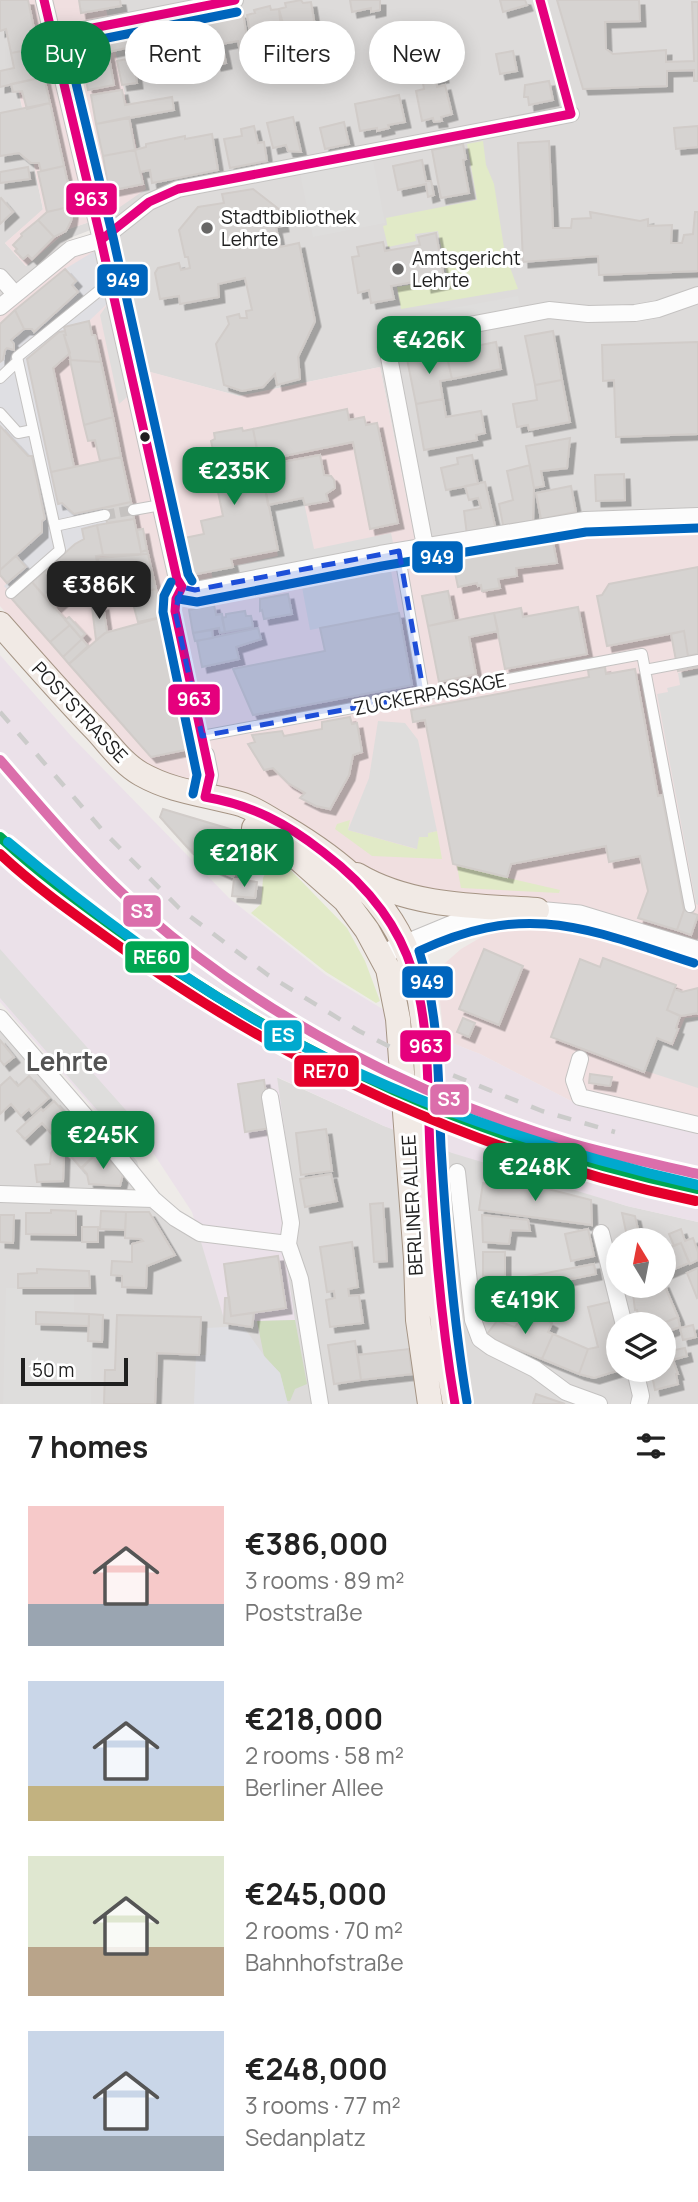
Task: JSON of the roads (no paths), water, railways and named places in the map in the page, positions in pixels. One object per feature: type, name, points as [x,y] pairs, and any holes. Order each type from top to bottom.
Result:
[{"type":"main road","name":"POSTSTRASSE","points":[[0,624],[124,761],[139,773],[163,785],[239,803],[306,840],[345,867],[377,904],[404,945]]},
{"type":"main road","name":"BERLINER ALLEE","points":[[205,797],[224,813],[279,844],[330,885],[358,916],[382,955],[393,987],[398,1019],[418,1320],[430,1404]]},
{"type":"main road","points":[[345,867],[384,888],[421,900],[537,910]]},
{"type":"main road","name":"BERLINER ALLEE","points":[[404,945],[416,983],[423,1021],[432,1203],[442,1318],[455,1404]]},
{"type":"street","points":[[44,0],[49,21]]},
{"type":"street","points":[[111,24],[234,0]]},
{"type":"street","points":[[64,84],[102,240],[177,579],[182,587],[195,590],[425,546],[585,520],[698,516]]},
{"type":"street","points":[[0,307],[71,249],[102,240],[149,202],[178,189],[571,114]]},
{"type":"street","points":[[0,276],[15,294]]},
{"type":"street","points":[[11,593],[60,550],[17,357],[110,282]]},
{"type":"street","points":[[425,546],[389,357],[390,340],[549,310],[588,314],[635,313],[659,309],[698,295]]},
{"type":"street","points":[[0,378],[18,361]]},
{"type":"street","points":[[0,413],[18,433],[33,430]]},
{"type":"street","points":[[133,510],[161,505]]},
{"type":"street","points":[[55,526],[105,515]]},
{"type":"street","points":[[399,551],[424,695]]},
{"type":"street","points":[[182,587],[176,599],[175,611],[210,775],[205,797]]},
{"type":"street","name":"ZUCKERPASSAGE","points":[[202,736],[642,654],[645,670]]},
{"type":"street","points":[[690,908],[645,670],[698,660]]},
{"type":"street","points":[[382,955],[482,915],[520,909],[580,915],[698,951]]},
{"type":"street","points":[[0,1018],[153,1199],[190,1229],[200,1233],[288,1244]]},
{"type":"street","points":[[580,1059],[574,1080],[580,1097],[698,1125]]},
{"type":"street","points":[[270,1097],[291,1223],[288,1244],[300,1279],[320,1404]]},
{"type":"street","points":[[457,1172],[472,1320],[480,1339],[535,1369],[566,1392],[599,1404]]},
{"type":"street","points":[[0,1194],[153,1199]]},
{"type":"street","points":[[601,1233],[621,1312]]},
{"type":"street","points":[[638,1382],[641,1396],[639,1404]]},
{"type":"tunnel","points":[[105,515],[133,510]]},
{"type":"railway","points":[[0,712],[104,832],[179,908],[268,975],[359,1031],[422,1063],[542,1111],[615,1132]]},
{"type":"place","name":"Stadtbibliothek Lehrte","points":[[207,228]]},
{"type":"place","name":"Amtsgericht Lehrte","points":[[398,269]]},
{"type":"district","name":"Lehrte","points":[[67,1061]]}]
